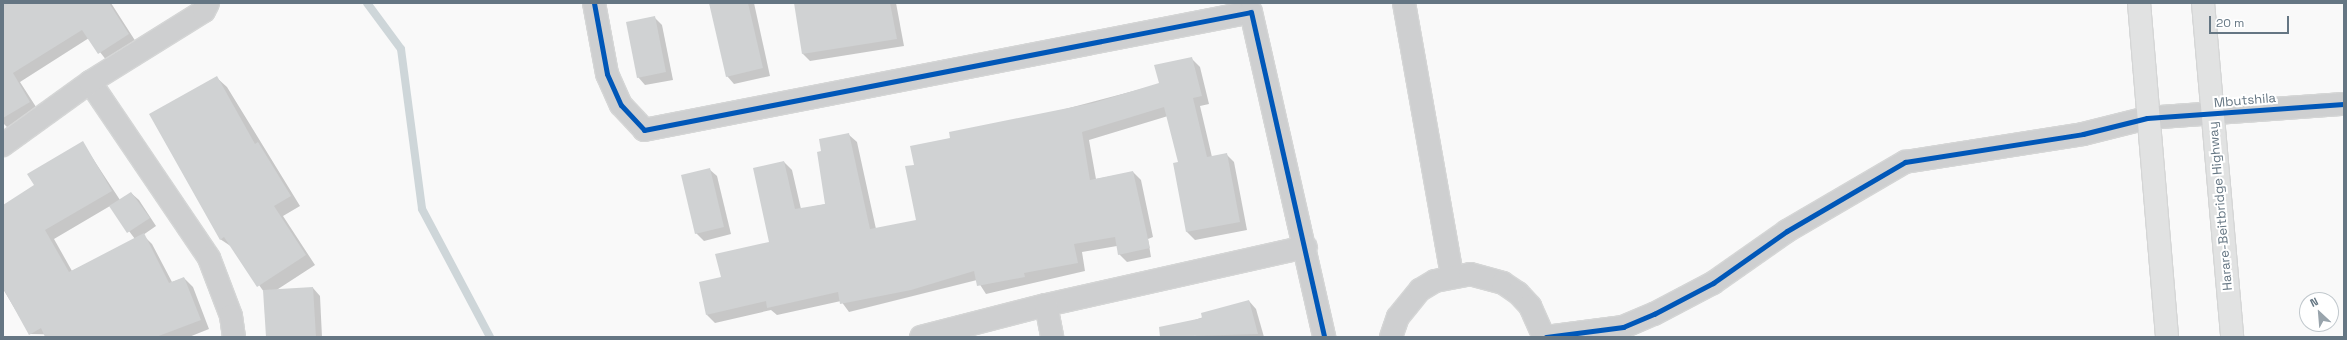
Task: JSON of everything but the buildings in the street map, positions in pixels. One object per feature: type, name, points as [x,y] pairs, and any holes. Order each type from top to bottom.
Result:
[{"type":"highway","points":[[2139,3],[2147,118],[2167,337]]},
{"type":"highway","name":"Harare-Beitbridge Highway","points":[[2203,3],[2232,337]]},
{"type":"street","points":[[3,146],[90,82],[204,11],[208,3]]},
{"type":"street","points":[[594,3],[607,74],[621,106],[644,130],[1251,12],[1306,247],[1324,337]]},
{"type":"street","points":[[1404,3],[1452,276]]},
{"type":"street","points":[[90,82],[209,258],[231,316],[234,337]]},
{"type":"street","name":"Mbutshila","points":[[1545,337],[1623,327],[1654,314],[1713,283],[1788,231],[1906,162],[2083,134],[2147,118],[2212,115],[2344,104]]},
{"type":"street","points":[[921,337],[1046,305],[1306,247]]},
{"type":"street","points":[[1391,337],[1408,302],[1426,287],[1452,276],[1470,274],[1503,283],[1530,306],[1545,337]]},
{"type":"street","points":[[1046,305],[1052,337]]},
{"type":"waterway","points":[[367,3],[401,49],[422,209],[490,337]]},
{"type":"cycle path","points":[[594,3],[607,74],[621,105],[644,130],[1251,12],[1324,337]]},
{"type":"cycle path","points":[[1546,337],[1623,327],[1654,314],[1713,283],[1787,231],[1905,162],[2083,134],[2147,118],[2344,104]]}]
